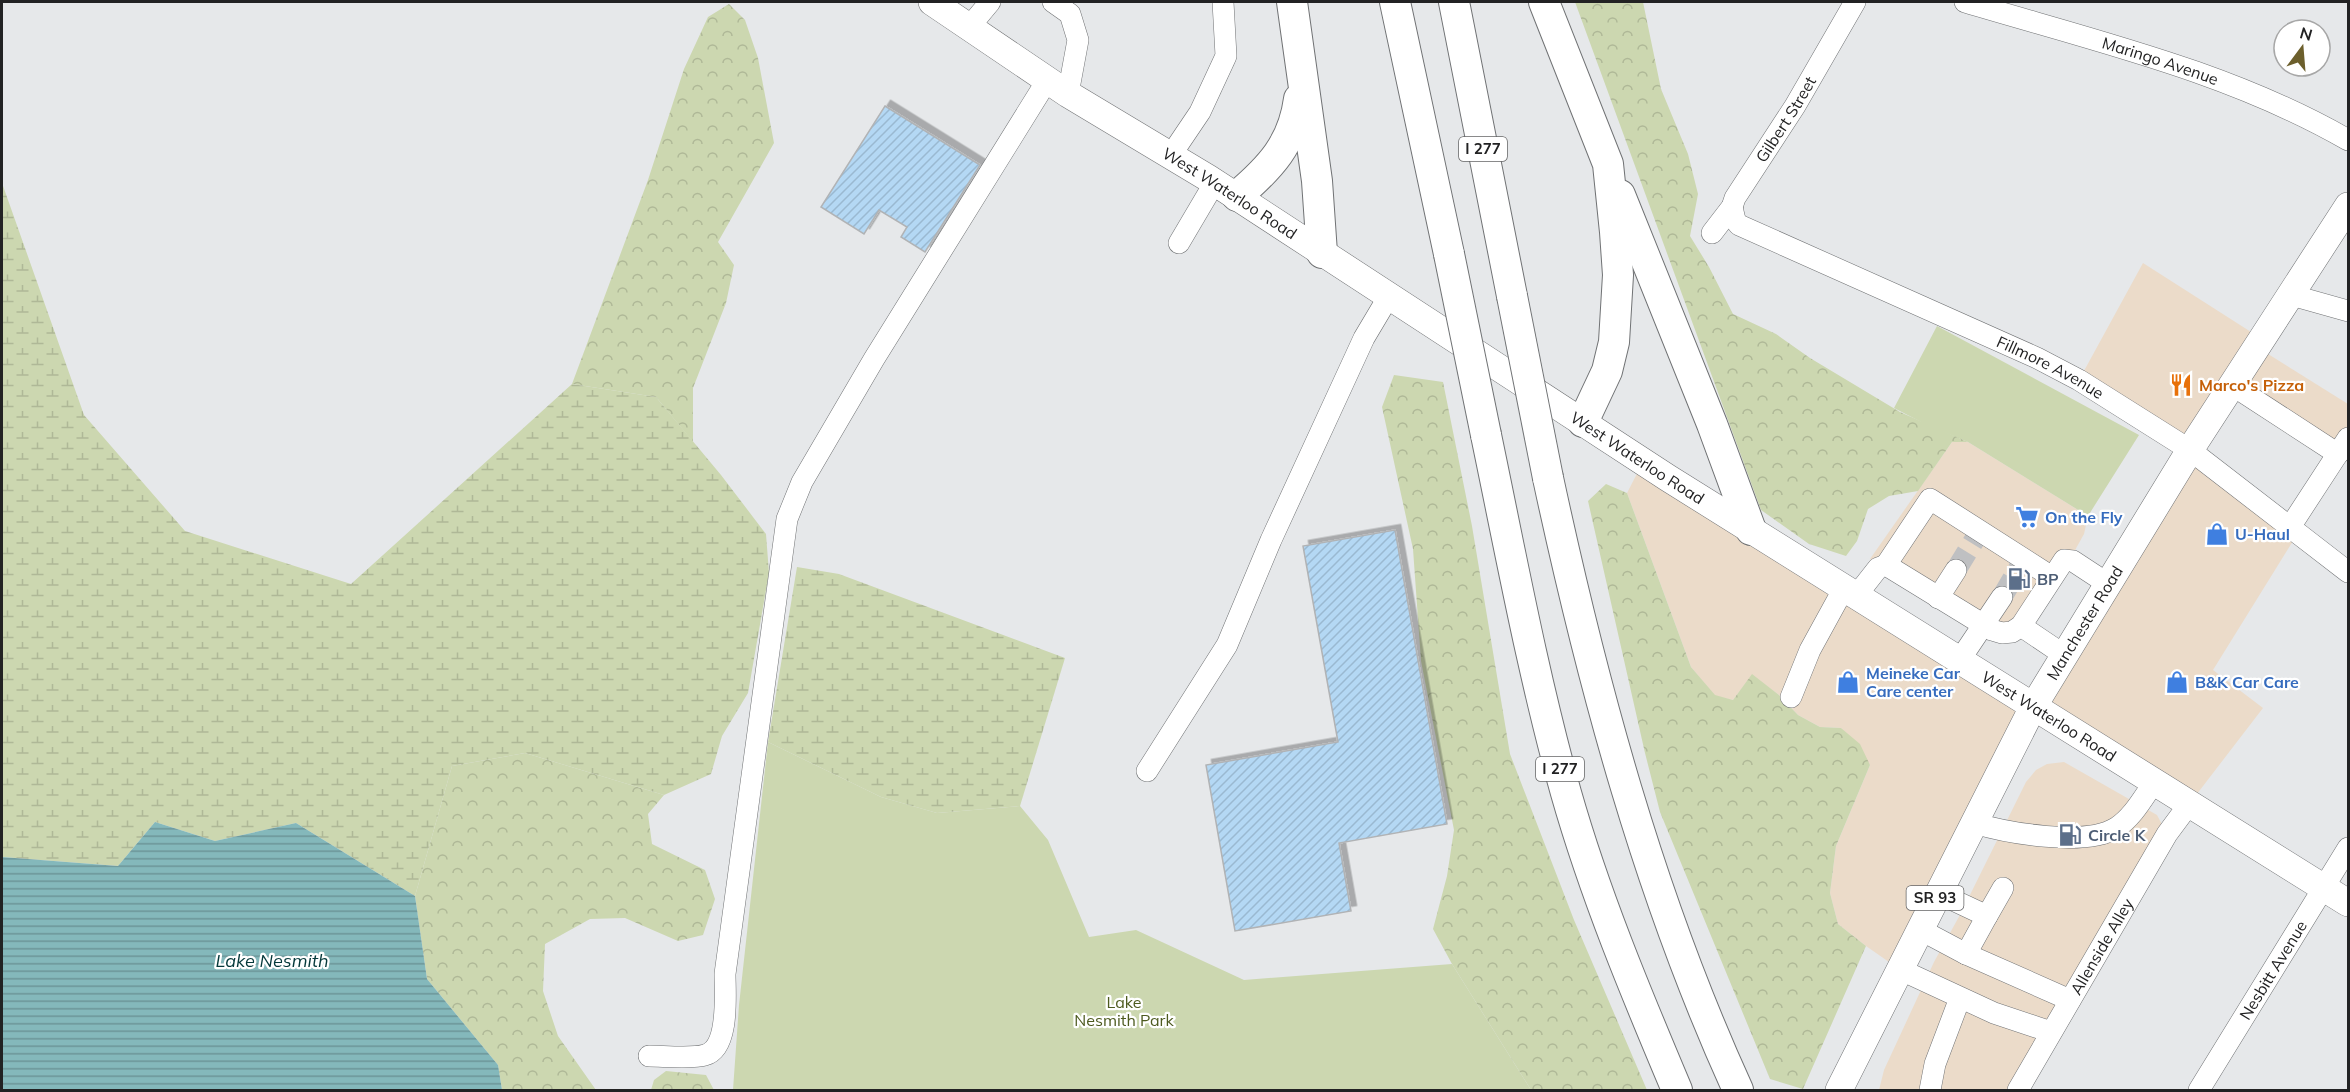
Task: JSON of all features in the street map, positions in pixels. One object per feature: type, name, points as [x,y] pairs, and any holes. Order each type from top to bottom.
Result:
[{"type":"highway","points":[[1292,2],[1317,181],[1322,253]]},
{"type":"highway","name":"I 277","points":[[1395,2],[1536,678],[1567,796],[1617,949],[1677,1090]]},
{"type":"highway","name":"I 277","points":[[1454,2],[1570,583],[1608,732],[1653,875],[1707,1022],[1738,1090]]},
{"type":"highway","points":[[1544,2],[1712,424],[1751,530]]},
{"type":"highway","points":[[1226,189],[1267,168],[1288,140],[1297,116],[1300,66]]},
{"type":"highway","points":[[1583,422],[1607,371],[1614,342],[1617,275],[1608,164]]},
{"type":"main road","name":"West Waterloo Road","points":[[932,2],[1058,87],[1226,189],[1751,530],[2349,903]]},
{"type":"main road","name":"Manchester Road","points":[[1839,1090],[2033,707],[2190,450],[2349,206]]},
{"type":"street","points":[[970,26],[990,2]]},
{"type":"street","points":[[649,1056],[706,1055],[715,1050],[724,1028],[725,974],[787,519],[802,482],[874,359],[1058,87],[1078,40],[1070,14],[1053,2]]},
{"type":"street","points":[[1171,155],[1200,112],[1226,56],[1223,2]]},
{"type":"street","name":"Gilbert Street","points":[[1712,233],[1732,207],[1735,198],[1795,106],[1855,2]]},
{"type":"street","name":"Maringo Avenue","points":[[1965,2],[2083,35],[2241,88],[2287,108],[2349,140]]},
{"type":"street","points":[[1179,243],[1226,189]]},
{"type":"street","name":"Fillmore Avenue","points":[[1732,207],[1739,225],[2058,368],[2190,450],[2349,572]]},
{"type":"street","points":[[2291,294],[2349,311]]},
{"type":"street","points":[[1147,771],[1227,645],[1271,540],[1349,370],[1364,338],[1389,296]]},
{"type":"street","points":[[2232,385],[2343,446],[2290,527]]},
{"type":"street","points":[[1791,697],[1810,650],[1850,592],[1878,568],[1886,565],[1930,499],[2022,564],[2052,577]]},
{"type":"street","points":[[1886,565],[1984,626],[2002,633],[2012,632],[2021,626],[2064,560],[2073,561],[2108,584]]},
{"type":"street","points":[[1938,598],[1956,570]]},
{"type":"street","points":[[1959,660],[2002,597]]},
{"type":"street","points":[[2021,626],[2064,655]]},
{"type":"street","points":[[1974,823],[2017,833],[2058,837],[2098,836],[2116,828],[2133,813],[2155,782]]},
{"type":"street","name":"Allenside Alley","points":[[2018,1090],[2167,834],[2190,803]]},
{"type":"street","name":"Nesbitt Avenue","points":[[2199,1090],[2349,848]]},
{"type":"street","points":[[1966,954],[2003,888]]},
{"type":"street","points":[[1938,892],[1987,916]]},
{"type":"street","points":[[1919,929],[1966,954],[2070,1000]]},
{"type":"street","points":[[1899,969],[1994,1013],[2052,1032]]},
{"type":"street","points":[[1930,1090],[1935,1064],[1960,998]]},
{"type":"shaded area","points":[[2143,263],[2262,339],[2257,347],[2348,404],[2348,438],[2338,454],[2232,385],[2190,450],[2298,533],[2213,670],[2263,708],[2190,803],[2033,707],[2189,451],[2079,380]]},
{"type":"shaded area","points":[[1952,442],[1968,442],[2088,516],[2084,534],[2059,579],[1998,642],[1870,559]]},
{"type":"shaded area","points":[[1643,462],[2033,707],[1899,969],[1838,924],[1830,893],[1836,846],[1870,765],[1841,728],[1820,727],[1798,715],[1779,695],[1752,675],[1733,700],[1715,696],[1691,667],[1627,493]]},
{"type":"shaded area","points":[[2064,762],[2157,815],[2167,834],[2018,1090],[1879,1090],[1884,1070],[1934,962],[2026,782],[2036,770],[2047,764]]},
{"type":"green space","points":[[1575,2],[1643,2],[1661,89],[1688,154],[1698,194],[1690,236],[1733,314],[1776,334],[1810,358],[1900,412],[1968,442],[1952,442],[1918,491],[1889,496],[1868,509],[1857,541],[1846,556],[1809,544],[1761,510]]},
{"type":"green space","points":[[729,4],[745,20],[758,58],[774,143],[718,242],[734,265],[726,303],[693,388],[693,442],[656,397],[572,384],[648,180],[684,69],[708,17]]},
{"type":"green space","points":[[2,183],[84,415],[185,531],[351,584],[572,384],[656,397],[721,475],[766,534],[769,573],[748,693],[722,736],[711,774],[664,795],[525,753],[452,766],[415,896],[296,823],[215,841],[155,822],[118,866],[2,857]]},
{"type":"green space","points":[[1937,326],[2139,435],[2088,516],[1968,442],[1894,408]]},
{"type":"green space","points":[[1394,375],[1443,382],[1472,526],[1510,754],[1574,920],[1647,1090],[1531,1090],[1452,964],[1433,929],[1447,876],[1454,830],[1421,661],[1413,549],[1382,407]]},
{"type":"green space","points":[[1606,484],[1627,493],[1691,667],[1715,695],[1733,700],[1752,674],[1779,695],[1798,715],[1820,727],[1841,728],[1860,744],[1870,765],[1836,846],[1830,893],[1838,924],[1866,946],[1803,1089],[1770,1079],[1660,812],[1588,501]]},
{"type":"green space","points":[[797,567],[839,574],[1065,658],[1020,806],[937,813],[881,797],[768,742]]},
{"type":"green space","name":"Lake Nesmith Park","points":[[768,742],[881,797],[937,813],[1020,806],[1048,840],[1089,937],[1136,930],[1244,980],[1452,964],[1531,1090],[733,1090],[739,1005]]},
{"type":"green space","points":[[525,753],[664,795],[648,814],[652,844],[705,870],[715,899],[703,935],[678,941],[625,918],[590,919],[545,944],[543,991],[558,1036],[596,1090],[502,1090],[498,1065],[427,979],[415,896],[452,766]]},
{"type":"green space","points":[[666,1071],[706,1075],[714,1090],[651,1090],[654,1080]]},
{"type":"water","name":"Lake Nesmith","points":[[155,822],[215,841],[296,823],[415,896],[427,979],[498,1065],[502,1090],[2,1090],[2,857],[118,866]]},
{"type":"building","points":[[885,106],[980,165],[925,252],[901,237],[907,227],[879,210],[864,234],[821,207]]},
{"type":"building","points":[[1395,530],[1447,824],[1339,843],[1351,911],[1235,931],[1206,765],[1338,742],[1303,546]]},
{"type":"tunnel","points":[[1956,570],[1975,539]]},
{"type":"tunnel","points":[[2002,597],[2019,568]]},
{"type":"place","name":"Marco's Pizza","points":[[2181,385]]},
{"type":"place","name":"On the Fly","points":[[2027,517]]},
{"type":"place","name":"U-Haul","points":[[2217,534]]},
{"type":"place","name":"BP","points":[[2019,579]]},
{"type":"place","name":"Meineke Car Care center","points":[[1848,682]]},
{"type":"place","name":"B&K Car Care","points":[[2177,682]]},
{"type":"place","name":"Circle K","points":[[2070,835]]}]
